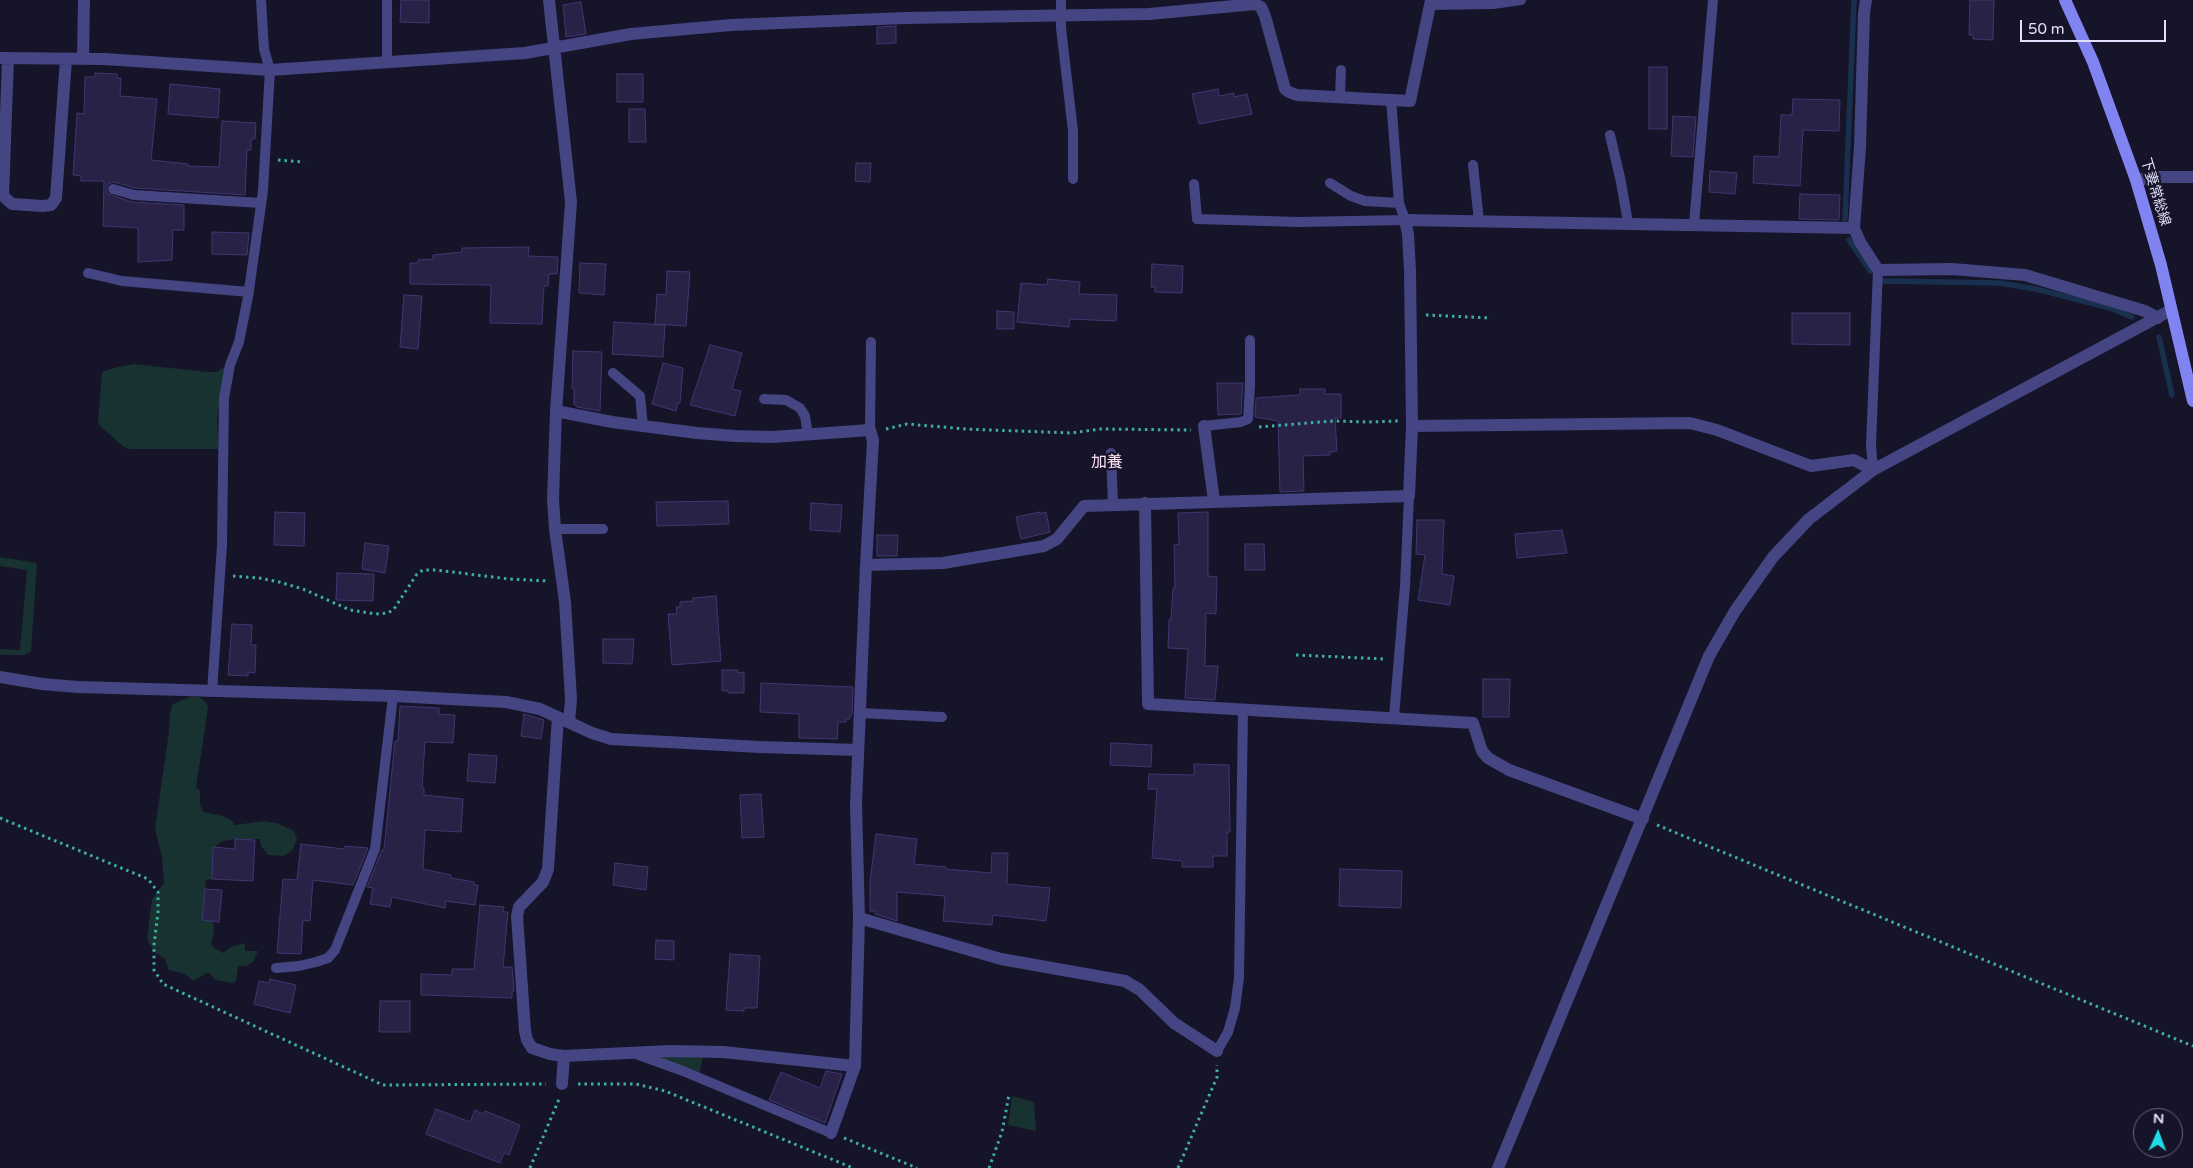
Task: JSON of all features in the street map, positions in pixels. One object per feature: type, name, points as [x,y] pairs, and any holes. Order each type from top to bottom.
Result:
[{"type":"main road","name":"下妻常総線","points":[[2065,0],[2093,62],[2136,180],[2172,310],[2193,401]]},
{"type":"street","points":[[83,59],[84,0]]},
{"type":"street","points":[[549,0],[571,202],[556,411],[553,499],[562,581],[571,698],[564,719],[548,869],[543,882],[519,907],[517,916],[522,959],[524,1019],[527,1040],[532,1048],[564,1056],[630,1052],[723,1052],[855,1066]]},
{"type":"street","points":[[1866,0],[1860,146],[1854,228],[1860,242],[1878,270],[1952,269],[2026,275],[2136,309],[2158,318]]},
{"type":"street","points":[[66,59],[56,198],[51,204],[44,206],[12,204],[3,196],[4,58],[83,59],[270,70],[525,53],[631,34],[731,25],[1149,14],[1255,2],[1266,16],[1285,89],[1297,95],[1410,101],[1431,2]]},
{"type":"street","points":[[2136,180],[2158,177],[2193,177]]},
{"type":"street","points":[[866,565],[943,563],[1044,546],[1057,539],[1084,506],[1409,496],[1412,426],[1408,234],[1405,220],[1854,228]]},
{"type":"street","points":[[1498,1168],[1709,656],[1735,611],[1772,557],[1809,519],[1873,470],[2172,310]]},
{"type":"street","points":[[556,411],[643,426],[735,436],[871,433],[873,440],[856,813],[859,918],[855,1066],[832,1134]]},
{"type":"street","points":[[1412,426],[1690,423],[1717,430],[1811,466],[1854,460],[1873,470]]},
{"type":"street","points":[[1204,426],[1214,502]]},
{"type":"street","points":[[1145,503],[1148,704],[1473,723],[1482,751],[1488,758],[1509,770],[1643,819]]},
{"type":"street","points":[[0,677],[42,684],[78,687],[393,696],[506,702],[540,709],[592,733],[611,739],[644,742],[858,750]]},
{"type":"street","points":[[859,918],[1001,959],[1125,981],[1140,990],[1174,1023],[1217,1052]]},
{"type":"street","points":[[562,1084],[564,1056]]},
{"type":"lane","points":[[212,692],[220,575],[224,471],[224,398],[230,365],[239,342],[249,292],[265,159],[270,70],[264,49],[261,0]]},
{"type":"lane","points":[[387,0],[387,63]]},
{"type":"lane","points":[[1062,0],[1063,49],[1073,131],[1073,179]]},
{"type":"lane","points":[[1431,2],[1494,4],[1521,0]]},
{"type":"lane","points":[[1694,224],[1713,0]]},
{"type":"lane","points":[[1340,97],[1341,70]]},
{"type":"lane","points":[[1194,184],[1197,219],[1299,222],[1405,220],[1399,203],[1391,99]]},
{"type":"lane","points":[[1610,135],[1628,223]]},
{"type":"lane","points":[[1473,165],[1478,221]]},
{"type":"lane","points":[[1330,183],[1351,196],[1365,201],[1399,203]]},
{"type":"lane","points":[[112,189],[134,195],[261,203]]},
{"type":"lane","points":[[1873,470],[1871,446],[1878,270]]},
{"type":"lane","points":[[88,273],[122,281],[249,292]]},
{"type":"lane","points":[[1204,426],[1240,422],[1248,419],[1250,340]]},
{"type":"lane","points":[[871,342],[871,433]]},
{"type":"lane","points":[[612,373],[640,396],[643,426]]},
{"type":"lane","points":[[764,399],[786,400],[800,408],[805,416],[808,435]]},
{"type":"lane","points":[[1112,453],[1113,505]]},
{"type":"lane","points":[[1394,717],[1406,586],[1409,496]]},
{"type":"lane","points":[[555,529],[603,530]]},
{"type":"lane","points":[[276,968],[316,962],[328,958],[335,950],[375,849],[393,696]]},
{"type":"lane","points":[[1217,1052],[1228,1032],[1239,978],[1243,710]]},
{"type":"lane","points":[[860,713],[942,717]]},
{"type":"lane","points":[[630,1052],[832,1134]]},
{"type":"path","points":[[265,159],[304,162]]},
{"type":"path","points":[[1410,313],[1491,318]]},
{"type":"path","points":[[871,433],[907,424],[966,429],[1071,433]]},
{"type":"path","points":[[220,575],[259,578],[279,582],[303,589],[350,610],[376,614],[388,613],[394,609],[417,574],[423,570],[510,579],[562,581]]},
{"type":"path","points":[[1296,655],[1399,660]]},
{"type":"path","points":[[0,818],[148,879],[158,892],[154,970],[163,984],[383,1085],[636,1084],[665,1091],[853,1168]]},
{"type":"path","points":[[1643,819],[2193,1046]]},
{"type":"path","points":[[1178,1168],[1217,1077],[1217,1052]]},
{"type":"path","points":[[530,1168],[560,1095],[562,1084]]},
{"type":"path","points":[[989,1168],[1002,1132],[1009,1095]]},
{"type":"path","points":[[832,1134],[917,1168]]},
{"type":"green space","points":[[134,364],[207,372],[216,372],[225,367],[217,418],[219,449],[130,449],[124,447],[101,427],[98,423],[102,372]]},
{"type":"green space","points":[[0,557],[37,563],[31,651],[24,655],[0,655],[0,649],[20,650],[27,570],[0,566]]},
{"type":"green space","points":[[190,697],[200,697],[206,702],[208,708],[196,787],[200,791],[200,804],[203,812],[220,815],[231,820],[235,825],[264,821],[277,823],[294,831],[297,839],[292,851],[283,856],[268,855],[261,846],[260,839],[223,841],[213,848],[212,879],[206,880],[202,920],[213,921],[214,931],[211,944],[223,953],[231,947],[245,943],[245,951],[258,951],[253,962],[246,966],[238,966],[236,981],[233,983],[215,980],[209,972],[193,981],[185,974],[169,970],[165,959],[154,952],[147,938],[152,899],[164,883],[162,858],[155,828],[170,713],[173,704]]},
{"type":"green space","points":[[663,1056],[703,1057],[699,1075],[656,1058]]},
{"type":"green space","points":[[1012,1096],[1034,1102],[1036,1131],[1008,1125]]},
{"type":"building","points":[[401,0],[429,0],[429,23],[400,22]]},
{"type":"building","points":[[1970,0],[1994,0],[1993,40],[1973,39],[1973,35],[1969,35]]},
{"type":"building","points":[[581,2],[586,34],[566,37],[563,5]]},
{"type":"building","points":[[896,26],[896,43],[877,44],[877,27]]},
{"type":"building","points":[[1649,67],[1667,67],[1667,129],[1649,129]]},
{"type":"building","points":[[95,73],[117,74],[117,78],[121,78],[120,96],[157,99],[151,160],[188,164],[188,166],[219,167],[222,121],[256,123],[255,139],[251,139],[251,150],[247,150],[245,195],[135,188],[114,182],[108,184],[106,190],[108,194],[132,202],[184,205],[184,230],[173,230],[172,260],[138,262],[138,228],[103,226],[104,181],[81,181],[81,176],[73,175],[77,113],[84,114],[85,77],[95,77]]},
{"type":"building","points":[[617,74],[643,74],[643,102],[617,102]]},
{"type":"building","points":[[170,84],[220,89],[218,118],[168,114]]},
{"type":"building","points":[[1218,89],[1219,96],[1234,93],[1234,97],[1247,94],[1252,114],[1199,124],[1192,94]]},
{"type":"building","points":[[1793,99],[1840,100],[1839,131],[1803,130],[1800,186],[1753,183],[1754,156],[1779,157],[1781,115],[1792,115]]},
{"type":"building","points":[[629,109],[645,109],[646,142],[629,142]]},
{"type":"building","points":[[1673,116],[1696,117],[1693,157],[1671,156]]},
{"type":"building","points":[[856,163],[871,163],[870,182],[855,181]]},
{"type":"building","points":[[1710,171],[1737,173],[1735,194],[1709,192]]},
{"type":"building","points":[[1800,194],[1840,195],[1839,220],[1799,219]]},
{"type":"building","points":[[212,232],[249,233],[247,255],[212,254]]},
{"type":"building","points":[[529,247],[528,256],[558,257],[557,274],[549,274],[548,286],[544,286],[542,324],[490,323],[491,285],[410,284],[410,263],[418,263],[418,260],[433,259],[433,255],[462,252],[462,248]]},
{"type":"building","points":[[580,263],[606,264],[604,295],[579,293]]},
{"type":"building","points":[[1152,264],[1183,266],[1182,293],[1155,292],[1155,287],[1151,287]]},
{"type":"building","points":[[667,271],[690,272],[686,326],[655,324],[657,294],[666,295]]},
{"type":"building","points":[[1048,279],[1080,282],[1079,294],[1117,295],[1116,321],[1070,319],[1069,327],[1017,322],[1021,283],[1047,285]]},
{"type":"building","points":[[404,295],[422,296],[418,349],[400,347]]},
{"type":"building","points":[[997,311],[1014,312],[1014,329],[997,329]]},
{"type":"building","points":[[1792,313],[1850,313],[1850,345],[1792,344]]},
{"type":"building","points":[[614,322],[665,325],[663,357],[612,354]]},
{"type":"building","points":[[710,345],[742,353],[732,389],[741,391],[735,416],[690,405]]},
{"type":"building","points":[[573,351],[602,352],[600,411],[577,407],[574,404],[574,388],[572,388]]},
{"type":"building","points":[[663,363],[683,368],[680,403],[678,403],[676,411],[652,404]]},
{"type":"building","points":[[1217,383],[1243,383],[1241,414],[1218,415]]},
{"type":"building","points":[[1300,389],[1325,389],[1325,394],[1341,394],[1341,418],[1335,418],[1337,451],[1330,452],[1330,455],[1303,456],[1304,491],[1280,492],[1278,421],[1255,417],[1256,398],[1300,395]]},
{"type":"building","points":[[728,501],[729,524],[657,526],[656,502]]},
{"type":"building","points":[[811,503],[842,505],[840,532],[810,530]]},
{"type":"building","points":[[275,512],[305,513],[304,546],[274,545]]},
{"type":"building","points":[[1040,512],[1040,514],[1046,512],[1050,532],[1021,539],[1016,517]]},
{"type":"building","points":[[1208,512],[1208,576],[1217,577],[1216,614],[1206,613],[1205,666],[1218,666],[1215,700],[1185,698],[1188,649],[1168,648],[1169,620],[1171,620],[1173,588],[1175,588],[1174,545],[1179,544],[1178,513]]},
{"type":"building","points":[[1417,520],[1444,520],[1442,574],[1454,576],[1450,605],[1418,600],[1425,555],[1416,554]]},
{"type":"building","points":[[1562,530],[1567,553],[1517,558],[1515,534]]},
{"type":"building","points":[[877,535],[898,535],[897,556],[877,556]]},
{"type":"building","points":[[365,543],[389,546],[385,573],[362,569]]},
{"type":"building","points":[[1245,544],[1264,544],[1265,570],[1245,570]]},
{"type":"building","points":[[337,573],[374,574],[373,601],[336,600]]},
{"type":"building","points":[[716,596],[721,661],[672,665],[668,614],[677,614],[676,607],[680,607],[680,602],[693,601],[693,598]]},
{"type":"building","points":[[232,624],[252,625],[251,645],[256,645],[255,673],[248,672],[248,676],[228,675]]},
{"type":"building","points":[[603,639],[634,639],[632,664],[603,663]]},
{"type":"building","points":[[722,670],[738,670],[738,673],[744,672],[744,693],[728,693],[728,690],[722,691]]},
{"type":"building","points":[[1483,679],[1510,679],[1509,717],[1483,717]]},
{"type":"building","points":[[761,683],[853,687],[852,715],[850,715],[850,719],[846,719],[846,722],[838,722],[837,739],[799,738],[799,714],[760,712]]},
{"type":"building","points":[[400,706],[439,708],[439,714],[455,715],[453,743],[425,742],[422,788],[424,788],[424,795],[463,799],[461,832],[425,830],[423,869],[451,875],[451,878],[474,882],[474,885],[478,885],[475,905],[446,901],[445,908],[392,897],[390,907],[370,904],[373,888],[367,887],[382,850],[384,850],[395,741],[398,741]]},
{"type":"building","points":[[524,714],[544,720],[541,739],[521,736]]},
{"type":"building","points":[[1111,743],[1152,745],[1151,767],[1110,765]]},
{"type":"building","points":[[469,754],[497,756],[495,783],[467,781]]},
{"type":"building","points":[[1194,764],[1229,765],[1230,832],[1227,832],[1227,856],[1213,856],[1213,867],[1182,867],[1182,861],[1152,858],[1157,789],[1148,789],[1149,774],[1194,775]]},
{"type":"building","points":[[761,794],[764,837],[742,838],[740,795]]},
{"type":"building","points":[[876,834],[917,839],[914,864],[946,867],[946,869],[991,873],[992,853],[1008,853],[1007,884],[1050,888],[1046,921],[993,915],[992,925],[943,921],[945,896],[897,892],[897,921],[875,914],[875,911],[870,911],[870,881]]},
{"type":"building","points":[[235,839],[255,840],[253,881],[212,879],[213,847],[235,849]]},
{"type":"building","points":[[301,844],[344,849],[345,846],[368,848],[353,885],[313,880],[310,921],[303,920],[301,954],[277,953],[283,879],[297,880]]},
{"type":"building","points":[[615,863],[648,867],[646,890],[613,885]]},
{"type":"building","points":[[1340,869],[1402,871],[1401,908],[1339,906]]},
{"type":"building","points":[[205,889],[222,890],[219,922],[202,920]]},
{"type":"building","points":[[480,905],[504,907],[503,912],[508,912],[503,967],[512,967],[514,991],[512,991],[512,998],[421,995],[421,974],[452,975],[452,969],[474,969]]},
{"type":"building","points":[[656,940],[674,941],[674,960],[655,959]]},
{"type":"building","points":[[730,954],[760,956],[757,1008],[744,1008],[744,1011],[726,1010]]},
{"type":"building","points":[[270,979],[296,985],[290,1013],[254,1004],[259,981],[269,983]]},
{"type":"building","points":[[380,1001],[410,1001],[410,1032],[379,1032]]},
{"type":"building","points":[[826,1071],[842,1074],[825,1123],[769,1100],[781,1072],[820,1088]]},
{"type":"building","points":[[436,1109],[470,1122],[475,1110],[483,1114],[485,1111],[520,1125],[509,1155],[504,1153],[500,1163],[426,1134]]},
{"type":"waterway","points":[[1845,219],[1854,0]]},
{"type":"waterway","points":[[1849,240],[1870,271]]},
{"type":"waterway","points":[[1884,281],[2000,283],[2036,289],[2110,308],[2132,317]]},
{"type":"waterway","points":[[2159,337],[2172,395]]},
{"type":"district","name":"加養","points":[[1107,463]]}]
